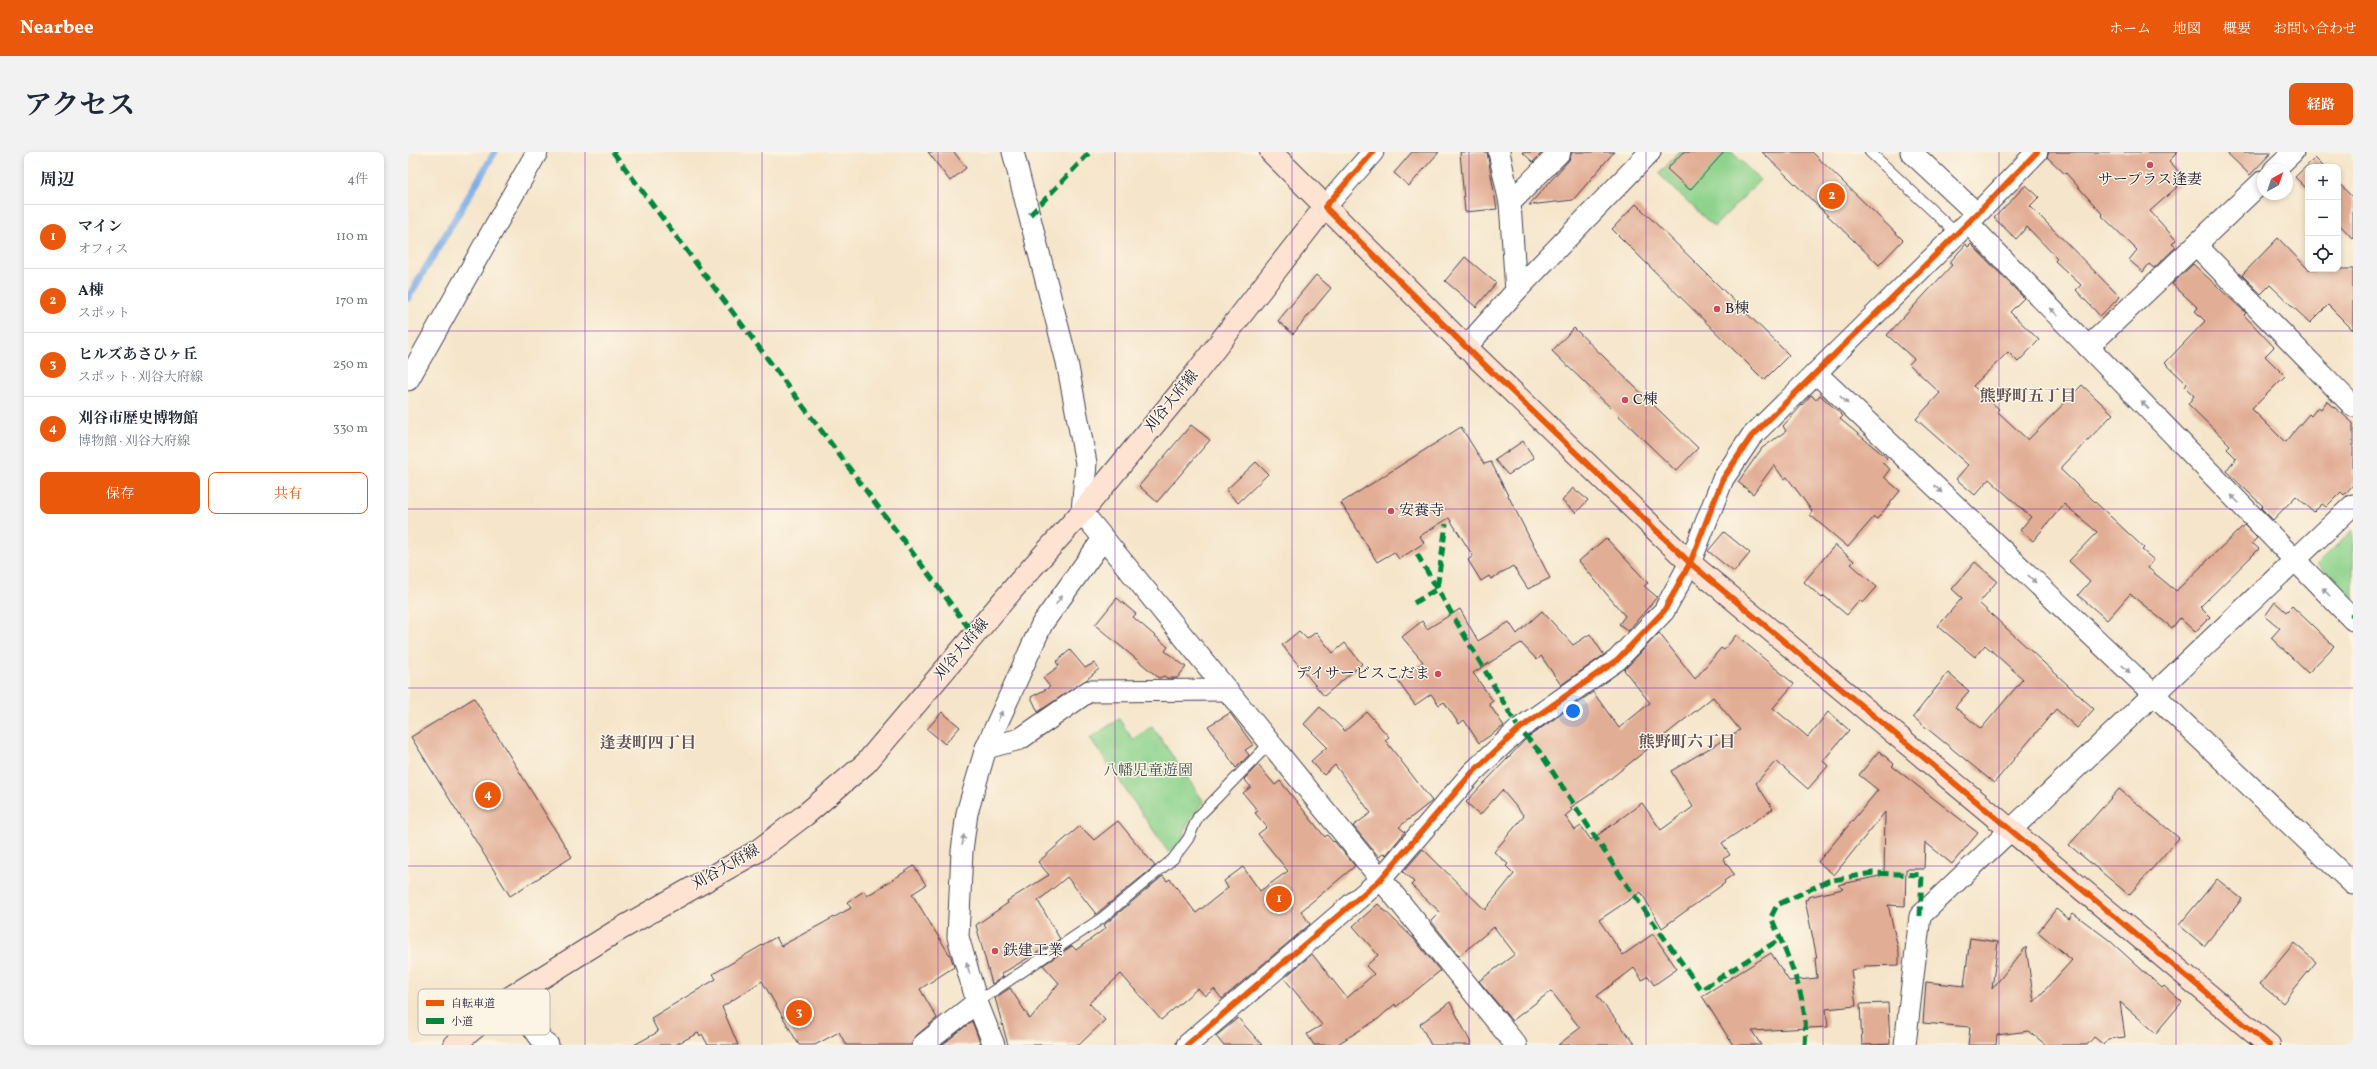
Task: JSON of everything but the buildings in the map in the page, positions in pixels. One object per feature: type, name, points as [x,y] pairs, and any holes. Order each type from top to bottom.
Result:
[{"type":"main road","points":[[1271,152],[1466,347],[1690,563],[2269,1045]]},
{"type":"main road","name":"刈谷大府線","points":[[524,989],[615,932],[756,852],[805,815],[866,763],[1019,582],[1082,512],[1194,376],[1325,207]]},
{"type":"main road","name":"刈谷大府線","points":[[454,1045],[466,1035]]},
{"type":"street","points":[[408,380],[537,152]]},
{"type":"street","points":[[1013,152],[1069,369],[1086,463],[1082,512],[1225,690],[1516,1045]]},
{"type":"street","points":[[1325,207],[1373,152]]},
{"type":"street","points":[[1500,152],[1510,203],[1516,291]]},
{"type":"street","points":[[1510,203],[1560,152]]},
{"type":"street","points":[[1466,347],[1516,291],[1650,152]]},
{"type":"street","points":[[1911,152],[1967,224],[2353,620]]},
{"type":"street","points":[[1187,1045],[1380,880],[1472,773],[1514,734],[1617,660],[1664,611],[1690,563],[1723,479],[1751,437],[1967,224],[2037,152]]},
{"type":"street","points":[[2280,164],[2293,152]]},
{"type":"street","points":[[2088,347],[2257,186]]},
{"type":"street","points":[[2196,245],[2353,406]]},
{"type":"street","points":[[1816,373],[2353,884]]},
{"type":"street","points":[[1905,1045],[1920,916],[2152,694],[2296,561],[2353,505]]},
{"type":"street","points":[[994,1045],[977,1002],[958,937],[962,851],[967,813],[986,748],[1042,624],[1103,539]]},
{"type":"street","points":[[986,748],[1020,739],[1089,691],[1225,690]]},
{"type":"street","points":[[922,1045],[977,1002]]},
{"type":"street","points":[[538,1035],[544,1043],[548,1045]]},
{"type":"lane","points":[[1870,152],[1967,224]]},
{"type":"lane","points":[[977,1002],[1102,918],[1173,859],[1188,839],[1198,817],[1269,744]]},
{"type":"green space","points":[[1679,152],[1732,152],[1760,180],[1714,227],[1659,174]]},
{"type":"green space","points":[[2353,530],[2353,601],[2317,564]]},
{"type":"green space","name":"八幡児童遊園","points":[[1119,719],[1133,740],[1152,726],[1204,802],[1186,826],[1182,842],[1169,853],[1090,738]]},
{"type":"waterway","points":[[408,298],[495,152]]},
{"type":"marked path","points":[[613,152],[974,635]]},
{"type":"marked path","points":[[1030,215],[1090,152]]},
{"type":"marked path","points":[[1414,603],[1437,589],[1446,524]]},
{"type":"marked path","points":[[1417,554],[1519,729],[1539,751],[1624,881],[1701,990],[1780,939]]},
{"type":"marked path","points":[[1805,1045],[1804,1011],[1801,995],[1791,964],[1771,917],[1777,905],[1828,881],[1873,873],[1922,875],[1920,916]]},
{"type":"cycle path","points":[[1373,152],[1325,207],[1466,347],[1690,563],[2269,1045]]},
{"type":"cycle path","points":[[1187,1045],[1380,880],[1472,773],[1519,729],[1617,660],[1664,611],[1690,563],[1723,479],[1751,437],[1977,214],[2037,152]]},
{"type":"place","name":"サープラス逢妻","points":[[2150,165]]},
{"type":"place","name":"A棟","points":[[1832,196]]},
{"type":"place","name":"B棟","points":[[1717,309]]},
{"type":"place","name":"C棟","points":[[1625,400]]},
{"type":"place","name":"安養寺","points":[[1391,511]]},
{"type":"place","name":"デイサービスこだま","points":[[1438,674]]},
{"type":"place","name":"刈谷市歴史博物館","points":[[488,795]]},
{"type":"place","name":"マイン","points":[[1279,899]]},
{"type":"place","name":"鉄建工業","points":[[995,951]]},
{"type":"place","name":"ヒルズあさひヶ丘","points":[[799,1013]]},
{"type":"district","name":"熊野町五丁目","points":[[2028,397]]},
{"type":"district","name":"熊野町六丁目","points":[[1687,743]]},
{"type":"district","name":"逢妻町四丁目","points":[[648,744]]}]
